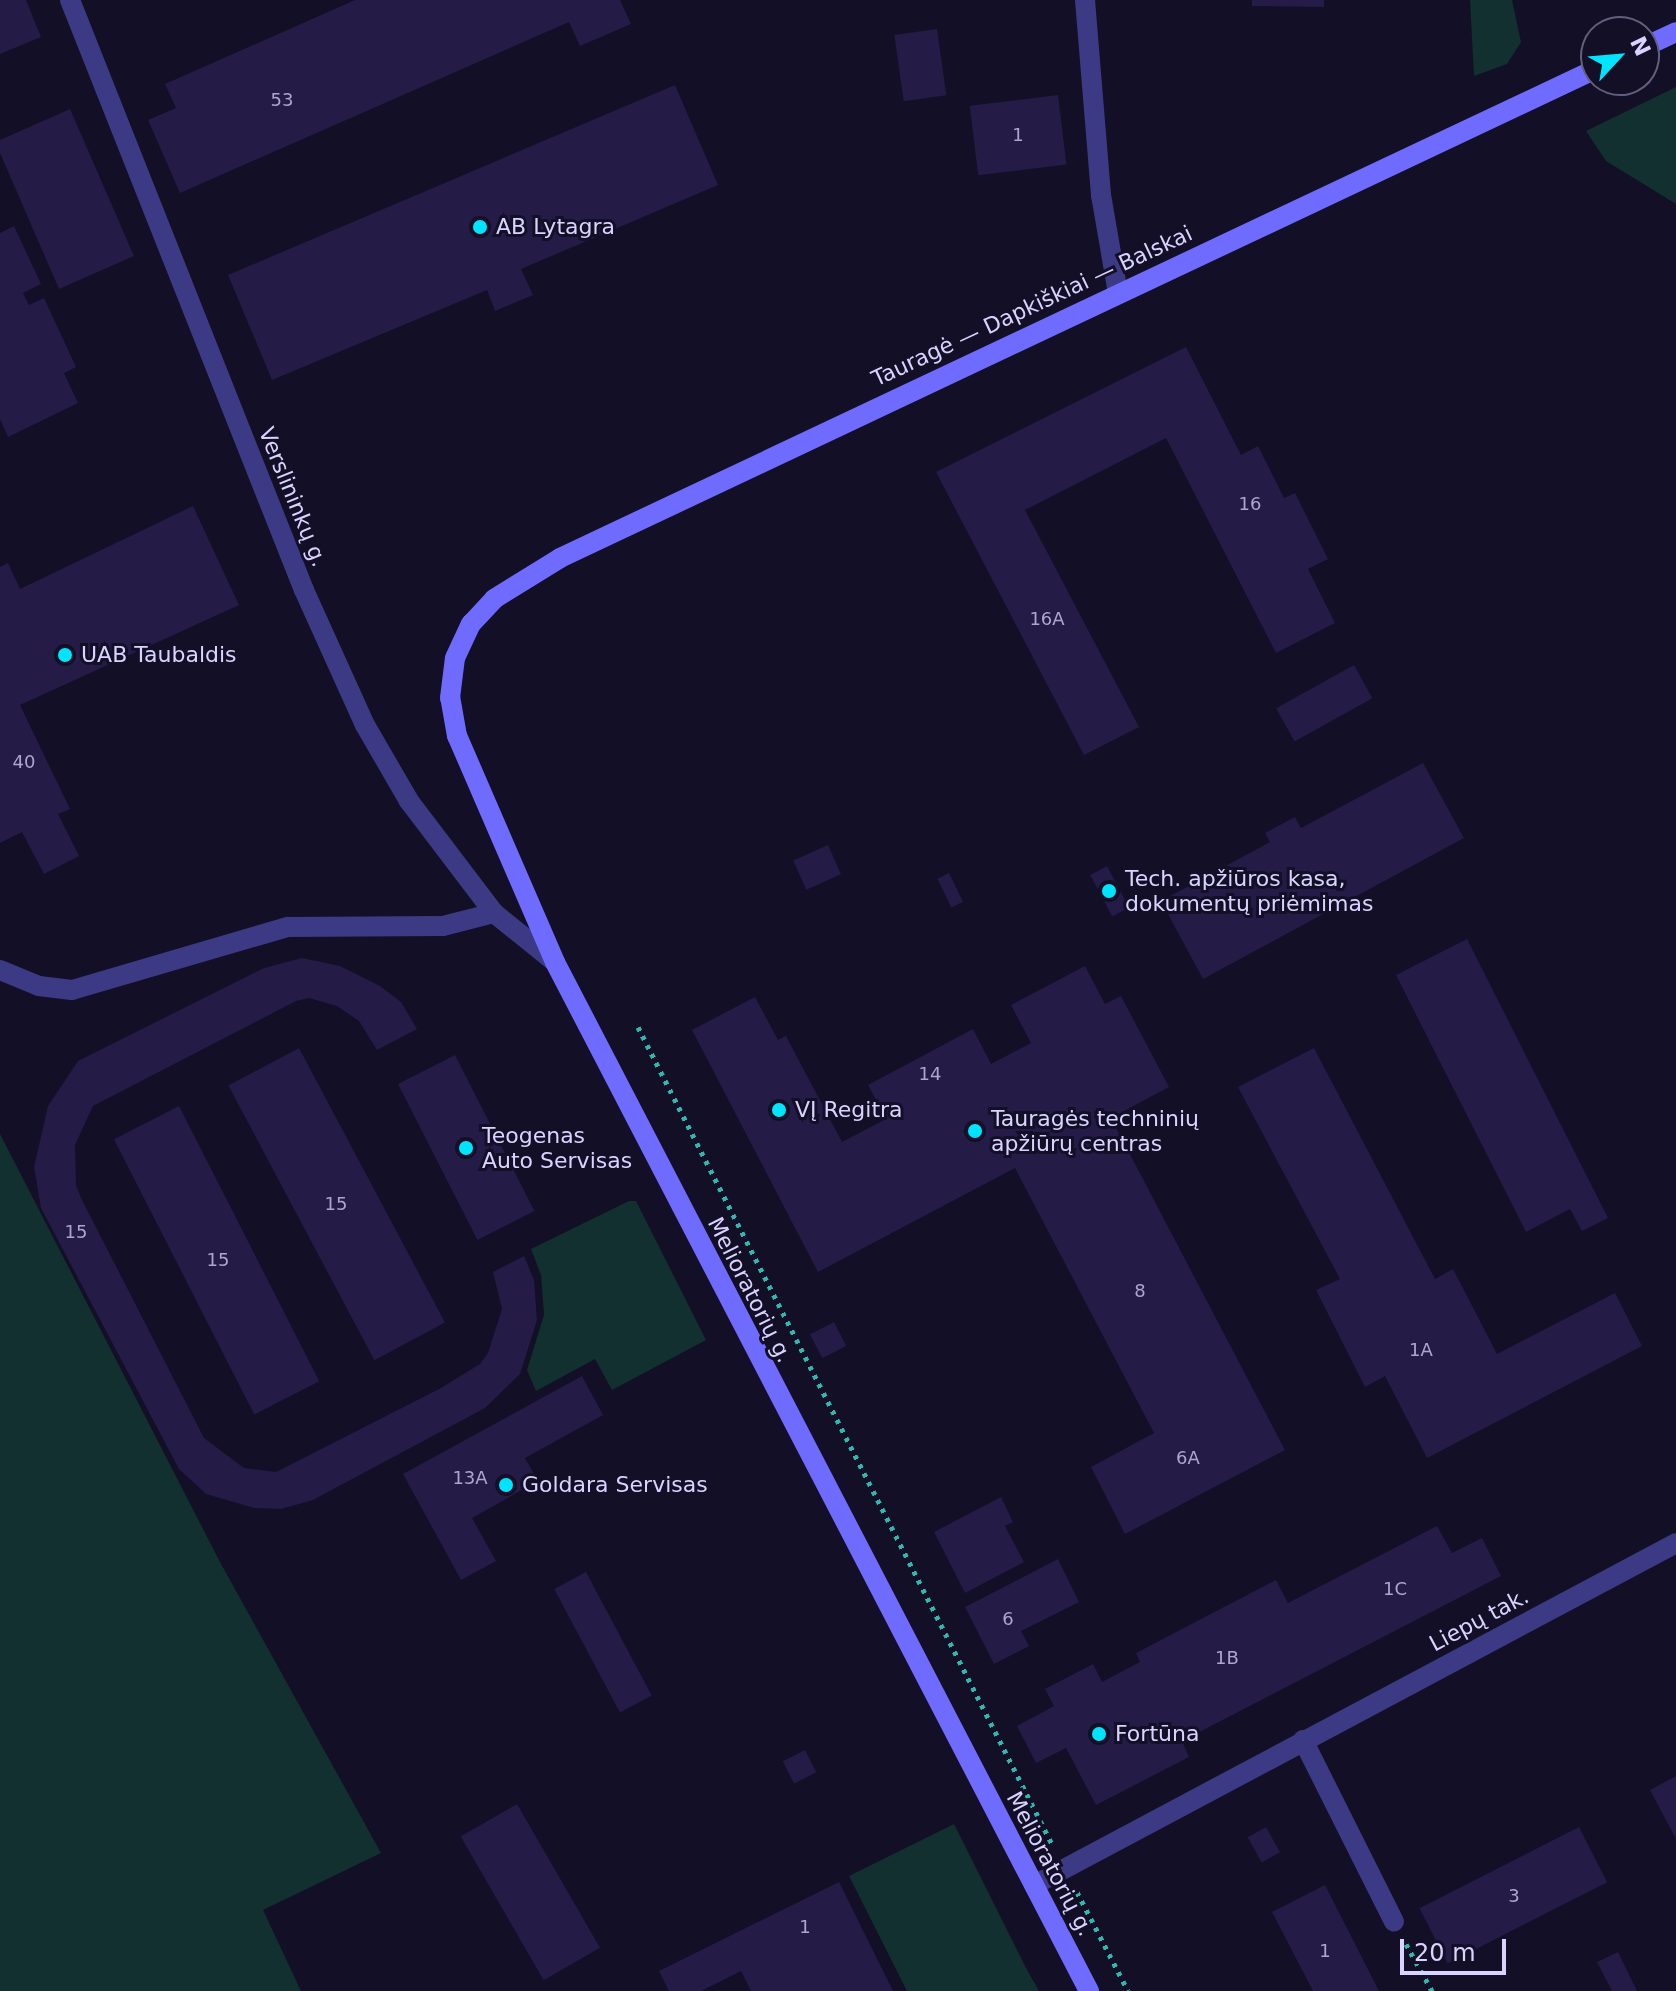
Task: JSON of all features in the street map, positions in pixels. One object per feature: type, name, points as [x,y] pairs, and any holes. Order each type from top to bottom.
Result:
[{"type":"main road","name":"Tauragė — Dapkiškiai — Balskai","points":[[494,599],[560,558],[1580,76]]},
{"type":"main road","name":"Melioratorių g.","points":[[494,599],[460,641],[451,673],[453,718],[480,796],[555,962],[1089,1991]]},
{"type":"street","name":"Verslininkų g.","points":[[70,0],[304,590],[365,725],[409,801],[494,913],[555,962]]},
{"type":"street","points":[[1085,0],[1101,195],[1118,293]]},
{"type":"street","points":[[0,970],[39,986],[72,990],[288,927],[443,926],[494,913]]},
{"type":"street","name":"Liepų tak.","points":[[1034,1885],[1676,1543]]},
{"type":"street","points":[[1303,1740],[1394,1922]]},
{"type":"path","points":[[638,1027],[1128,1991]]},
{"type":"path","points":[[1394,1922],[1432,1991]]},
{"type":"green space","points":[[1470,0],[1512,0],[1521,42],[1507,64],[1474,76]]},
{"type":"green space","points":[[1676,87],[1676,204],[1606,161],[1586,131]]},
{"type":"green space","points":[[0,1134],[220,1562],[381,1853],[263,1910],[301,1991],[0,1991]]},
{"type":"green space","points":[[629,1201],[636,1201],[706,1340],[612,1390],[595,1359],[536,1391],[527,1370],[544,1315],[541,1275],[531,1249]]},
{"type":"green space","points":[[954,1824],[1039,1991],[907,1991],[849,1876]]},
{"type":"building","points":[[0,0],[26,0],[41,37],[0,54]]},
{"type":"building","points":[[355,0],[620,0],[631,24],[580,46],[569,22],[180,193],[148,120],[176,108],[165,84]]},
{"type":"building","points":[[1252,0],[1324,0],[1324,7],[1252,6]]},
{"type":"building","points":[[937,29],[946,95],[904,101],[894,35]]},
{"type":"building","name":"AB Lytagra","points":[[675,85],[718,185],[521,269],[533,295],[495,311],[487,290],[272,380],[228,275]]},
{"type":"building","points":[[1058,95],[1067,164],[978,175],[970,106]]},
{"type":"building","points":[[70,109],[134,256],[59,289],[0,153],[0,140]]},
{"type":"building","points":[[14,226],[41,284],[23,293],[29,305],[44,298],[76,367],[64,373],[78,403],[8,437],[0,419],[0,233]]},
{"type":"building","points":[[1186,347],[1241,455],[1258,446],[1284,498],[1295,493],[1328,559],[1308,569],[1335,623],[1276,653],[1166,438],[1025,510],[1139,727],[1084,755],[936,472]]},
{"type":"building","name":"UAB Taubaldis","points":[[193,506],[239,605],[20,705],[70,809],[58,814],[79,856],[44,874],[22,832],[0,843],[0,567],[8,563],[20,589]]},
{"type":"building","points":[[1354,665],[1372,698],[1295,741],[1276,708]]},
{"type":"building","points":[[1423,763],[1464,838],[1203,979],[1161,901],[1270,842],[1265,833],[1295,817],[1301,828]]},
{"type":"building","points":[[828,845],[841,874],[806,890],[793,860]]},
{"type":"building","name":"Tech. apžiūros kasa, dokumentų priėmimas","points":[[1107,866],[1129,907],[1112,916],[1090,875]]},
{"type":"building","points":[[949,873],[963,902],[951,907],[937,879]]},
{"type":"building","points":[[1467,939],[1608,1218],[1582,1231],[1570,1209],[1526,1232],[1396,975]]},
{"type":"building","points":[[302,958],[340,966],[380,986],[401,1002],[417,1029],[377,1050],[359,1021],[337,1006],[309,998],[296,1001],[93,1106],[75,1145],[76,1185],[81,1198],[204,1438],[244,1468],[276,1472],[441,1388],[480,1364],[488,1353],[502,1309],[493,1272],[524,1256],[534,1280],[537,1320],[520,1374],[485,1408],[313,1500],[281,1509],[254,1508],[206,1494],[179,1469],[41,1208],[34,1167],[48,1106],[78,1061],[264,968]]},
{"type":"building","points":[[1085,966],[1105,1004],[1121,996],[1169,1087],[1111,1118],[1285,1450],[1125,1534],[1091,1467],[1154,1433],[1015,1168],[818,1272],[692,1030],[755,997],[778,1040],[786,1036],[842,1142],[886,1119],[868,1085],[973,1029],[991,1064],[1031,1043],[1011,1005]]},
{"type":"building","points":[[299,1048],[445,1323],[374,1360],[228,1086]]},
{"type":"building","points":[[1314,1048],[1435,1279],[1453,1269],[1497,1354],[1615,1293],[1642,1346],[1427,1458],[1385,1376],[1365,1387],[1316,1290],[1340,1279],[1238,1087]]},
{"type":"building","name":"Teogenas Auto Servisas","points":[[455,1055],[534,1211],[477,1240],[398,1084]]},
{"type":"building","points":[[179,1106],[319,1381],[254,1414],[114,1139]]},
{"type":"building","points":[[834,1322],[846,1346],[822,1358],[810,1334]]},
{"type":"building","points":[[582,1376],[603,1415],[525,1458],[538,1481],[472,1518],[496,1561],[461,1580],[403,1474]]},
{"type":"building","points":[[1001,1497],[1013,1522],[1005,1526],[1024,1562],[965,1593],[934,1532]]},
{"type":"building","points":[[1437,1526],[1452,1553],[1482,1538],[1501,1576],[1182,1741],[1189,1757],[1096,1805],[1066,1748],[1036,1763],[1017,1726],[1054,1706],[1045,1689],[1093,1664],[1102,1682],[1140,1662],[1136,1653],[1276,1580],[1288,1603]]},
{"type":"building","points":[[1058,1559],[1079,1602],[1021,1631],[1029,1646],[994,1664],[965,1607]]},
{"type":"building","points":[[586,1572],[652,1696],[620,1713],[554,1589]]},
{"type":"building","points":[[805,1750],[816,1772],[794,1784],[783,1761]]},
{"type":"building","points":[[1676,1776],[1676,1839],[1650,1790]]},
{"type":"building","points":[[517,1804],[600,1948],[544,1980],[461,1837]]},
{"type":"building","points":[[1266,1827],[1280,1852],[1262,1863],[1248,1837]]},
{"type":"building","points":[[1579,1827],[1607,1882],[1448,1964],[1420,1908]]},
{"type":"building","points":[[839,1882],[893,1991],[751,1991],[741,1971],[701,1991],[669,1991],[659,1971]]},
{"type":"building","points":[[1325,1885],[1379,1991],[1313,1991],[1272,1912]]},
{"type":"building","points":[[1618,1952],[1637,1991],[1612,1991],[1597,1962]]},
{"type":"place","name":"AB Lytagra","points":[[480,227]]},
{"type":"place","name":"UAB Taubaldis","points":[[65,655]]},
{"type":"place","name":"Tech. apžiūros kasa, dokumentų priėmimas","points":[[1109,891]]},
{"type":"place","name":"VĮ Regitra","points":[[779,1110]]},
{"type":"place","name":"Tauragės techninių apžiūrų centras","points":[[975,1131]]},
{"type":"place","name":"Teogenas Auto Servisas","points":[[466,1148]]},
{"type":"place","name":"Goldara Servisas","points":[[506,1485]]},
{"type":"place","name":"Fortūna","points":[[1099,1734]]}]
